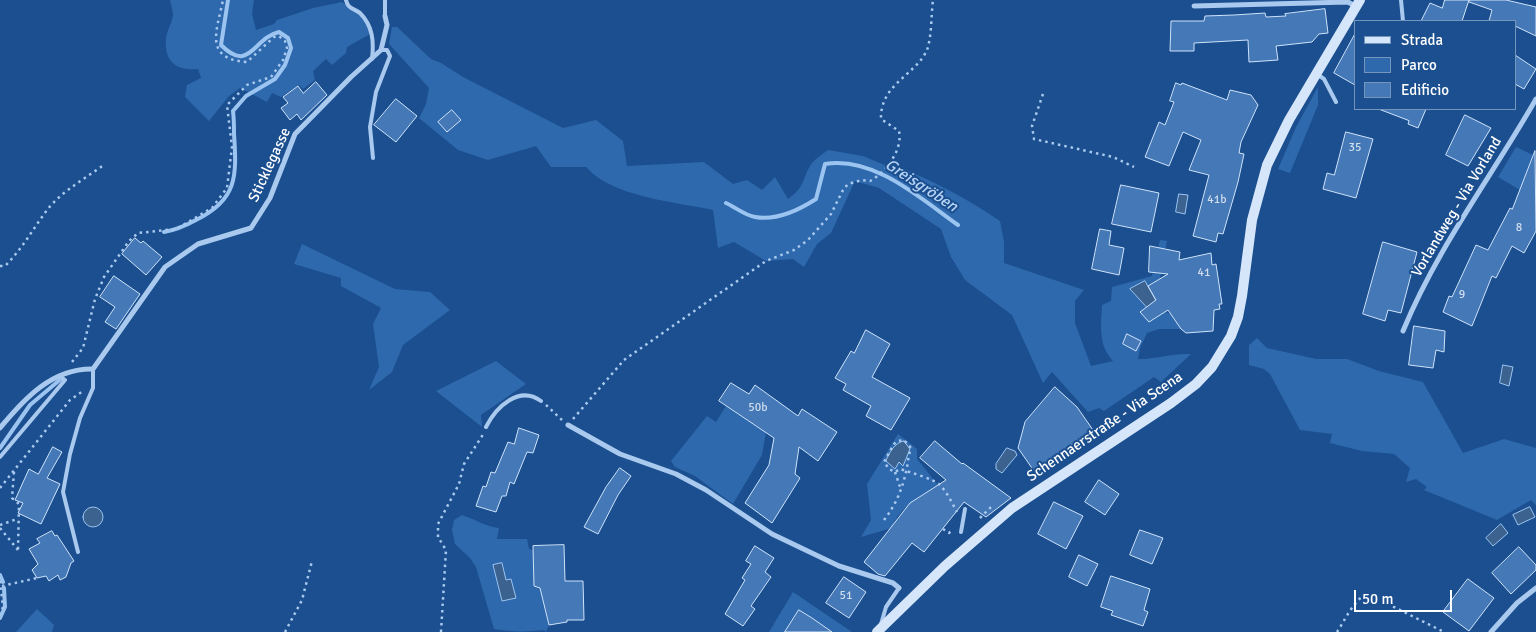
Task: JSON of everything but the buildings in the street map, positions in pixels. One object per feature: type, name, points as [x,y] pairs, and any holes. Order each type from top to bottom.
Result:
[{"type":"street","name":"Schennaerstraße - Via Scena","points":[[878,630],[945,566],[1012,508],[1196,384],[1212,367],[1231,336],[1238,317],[1252,220],[1267,165],[1289,120],[1357,3],[1194,6]]},
{"type":"street","name":"Sticklegasse","points":[[93,369],[165,267],[198,244],[251,228],[270,198],[295,134],[351,77],[381,50],[387,25],[385,16]]},
{"type":"street","name":"Vorlandweg - Via Vorland","points":[[1403,331],[1416,300],[1449,241],[1536,99]]},
{"type":"street","points":[[0,428],[25,399],[50,380],[82,369],[93,369]]},
{"type":"street","points":[[568,425],[613,450],[676,474],[706,490],[772,534],[839,566],[899,588]]},
{"type":"street","points":[[1491,632],[1517,603],[1536,588]]},
{"type":"lane","points":[[346,0],[349,8],[357,12],[372,33],[374,40],[372,59]]},
{"type":"lane","points":[[385,0],[385,16]]},
{"type":"lane","points":[[1400,0],[1403,20]]},
{"type":"lane","points":[[373,158],[370,127],[376,92],[390,56],[386,50],[381,50]]},
{"type":"lane","points":[[1316,73],[1324,79],[1336,102]]},
{"type":"lane","points":[[78,552],[62,492],[70,454],[92,390],[93,369]]},
{"type":"lane","points":[[0,457],[3,450],[64,380],[61,377]]},
{"type":"lane","points":[[486,427],[502,406],[517,397],[526,394],[541,400]]},
{"type":"lane","points":[[961,532],[965,509]]},
{"type":"lane","points":[[878,630],[886,607],[899,588]]},
{"type":"path","points":[[61,377],[83,348],[95,299],[104,277],[129,240],[138,233],[176,229],[212,208],[220,200],[227,188],[230,175],[232,147],[226,105],[247,85],[271,77],[283,60],[287,48],[285,41],[279,36],[274,37],[247,62],[227,58],[219,51],[215,45],[215,38],[223,0]]},
{"type":"path","points":[[541,400],[568,425],[624,360],[766,261],[794,250],[808,240],[831,214],[842,190],[848,184],[855,181],[870,181],[874,179],[890,163],[901,137],[899,131],[880,119],[880,112],[890,90],[923,56],[927,48],[933,0]]},
{"type":"path","points":[[1043,94],[1032,126],[1034,139],[1113,157],[1134,167]]},
{"type":"path","points":[[0,266],[5,266],[15,256],[49,209],[73,187],[105,164]]},
{"type":"path","points":[[0,488],[70,400],[80,392],[92,390]]},
{"type":"path","points":[[441,632],[446,550],[438,537],[438,524],[459,484],[464,464],[486,427]]},
{"type":"path","points":[[884,520],[893,508],[901,489],[906,471],[911,448],[904,440],[894,444],[885,457],[884,462],[889,469],[895,472],[901,489]]},
{"type":"path","points":[[895,472],[900,469],[939,483],[961,518]]},
{"type":"path","points":[[14,470],[12,498],[19,504],[17,520],[18,550],[0,526],[17,520]]},
{"type":"path","points":[[983,516],[993,505]]},
{"type":"path","points":[[285,632],[302,600],[312,561]]},
{"type":"path","points":[[2,586],[37,578]]},
{"type":"path","points":[[0,581],[3,607],[0,614]]},
{"type":"path","points":[[1337,632],[1363,595],[1368,594],[1444,632]]},
{"type":"green space","points":[[170,0],[254,0],[252,14],[256,30],[274,24],[277,20],[313,8],[342,2],[360,14],[372,33],[347,47],[346,53],[332,65],[326,59],[313,71],[315,80],[303,89],[299,85],[281,97],[272,93],[267,102],[240,88],[229,96],[209,121],[185,97],[187,85],[201,78],[198,69],[177,66],[167,53],[166,38],[173,15]]},
{"type":"green space","points":[[392,27],[397,27],[431,59],[563,128],[596,120],[623,141],[627,166],[704,162],[733,184],[747,180],[762,190],[775,177],[788,199],[801,186],[812,163],[828,150],[863,156],[887,166],[890,163],[933,182],[974,204],[1000,221],[1004,242],[1004,263],[1084,290],[1075,301],[1075,323],[1091,366],[1113,361],[1105,348],[1101,328],[1102,305],[1111,301],[1112,287],[1152,276],[1160,240],[1167,241],[1160,279],[1148,286],[1145,281],[1130,289],[1146,307],[1140,312],[1149,322],[1165,312],[1171,314],[1181,329],[1159,329],[1147,333],[1140,348],[1138,359],[1191,354],[1161,382],[1154,377],[1104,411],[1099,408],[1088,412],[1052,372],[1043,383],[1012,315],[965,280],[951,257],[941,229],[879,188],[855,181],[831,233],[817,244],[804,267],[793,259],[766,261],[734,242],[718,248],[713,210],[663,201],[628,192],[597,177],[586,167],[551,167],[536,146],[488,160],[458,150],[419,118],[426,104],[429,88],[389,44]]},
{"type":"green space","points":[[1318,87],[1318,105],[1290,173],[1278,169],[1296,127]]},
{"type":"green space","points":[[1516,147],[1533,155],[1520,190],[1498,177]]},
{"type":"green space","points":[[302,244],[395,289],[430,292],[450,310],[403,345],[392,372],[369,390],[379,367],[373,324],[381,308],[341,286],[341,278],[294,264]]},
{"type":"green space","points":[[1257,338],[1267,348],[1316,359],[1347,359],[1379,371],[1423,382],[1463,453],[1504,439],[1536,448],[1536,505],[1531,500],[1497,520],[1424,490],[1427,487],[1416,479],[1406,482],[1410,468],[1394,454],[1362,451],[1330,443],[1332,434],[1300,430],[1270,374],[1264,369],[1249,365],[1249,345]]},
{"type":"green space","points":[[496,361],[526,384],[481,415],[482,427],[436,391]]},
{"type":"green space","points":[[726,406],[766,432],[762,455],[733,504],[695,476],[675,467],[671,461],[707,416],[716,422]]},
{"type":"green space","points":[[898,434],[917,449],[917,459],[938,485],[918,498],[899,514],[892,528],[861,537],[871,520],[867,484]]},
{"type":"green space","points":[[462,515],[499,528],[497,539],[527,539],[529,549],[533,550],[534,586],[540,588],[549,625],[546,632],[544,630],[506,631],[494,629],[476,567],[470,558],[455,544],[452,530],[454,520]]},
{"type":"green space","points":[[793,592],[852,632],[769,632]]},
{"type":"green space","points":[[37,609],[54,625],[52,632],[16,632]]},
{"type":"shaded area","points":[[1179,194],[1188,195],[1185,214],[1176,212]]},
{"type":"shaded area","points":[[1145,281],[1159,306],[1151,312],[1130,289]]},
{"type":"shaded area","points":[[1503,365],[1513,367],[1509,386],[1500,383]]},
{"type":"shaded area","points":[[904,441],[910,449],[903,466],[899,462],[895,469],[886,461],[895,446]]},
{"type":"shaded area","points":[[1007,448],[1015,451],[1017,455],[1002,473],[996,469],[996,464]]},
{"type":"shaded area","points":[[89,507],[97,507],[103,513],[103,521],[97,527],[89,527],[83,521],[83,513]]},
{"type":"shaded area","points":[[1530,507],[1535,517],[1518,525],[1513,515]]},
{"type":"shaded area","points":[[1501,524],[1508,533],[1493,546],[1486,538]]},
{"type":"shaded area","points":[[502,563],[506,580],[511,579],[516,598],[502,601],[493,565]]},
{"type":"waterway","points":[[164,232],[184,226],[210,212],[227,195],[232,186],[235,163],[233,111],[246,96],[275,79],[285,65],[291,48],[288,38],[279,32],[270,35],[245,55],[239,56],[231,53],[221,45],[228,0]]},
{"type":"waterway","name":"Greisgröben","points":[[726,203],[755,217],[763,218],[787,214],[816,199],[825,164],[843,163],[861,166],[896,181],[958,225]]},
{"type":"waterway","points":[[0,448],[30,405],[62,378]]},
{"type":"waterway","points":[[0,575],[3,582]]},
{"type":"waterway","points":[[0,618],[5,607],[4,588]]}]
